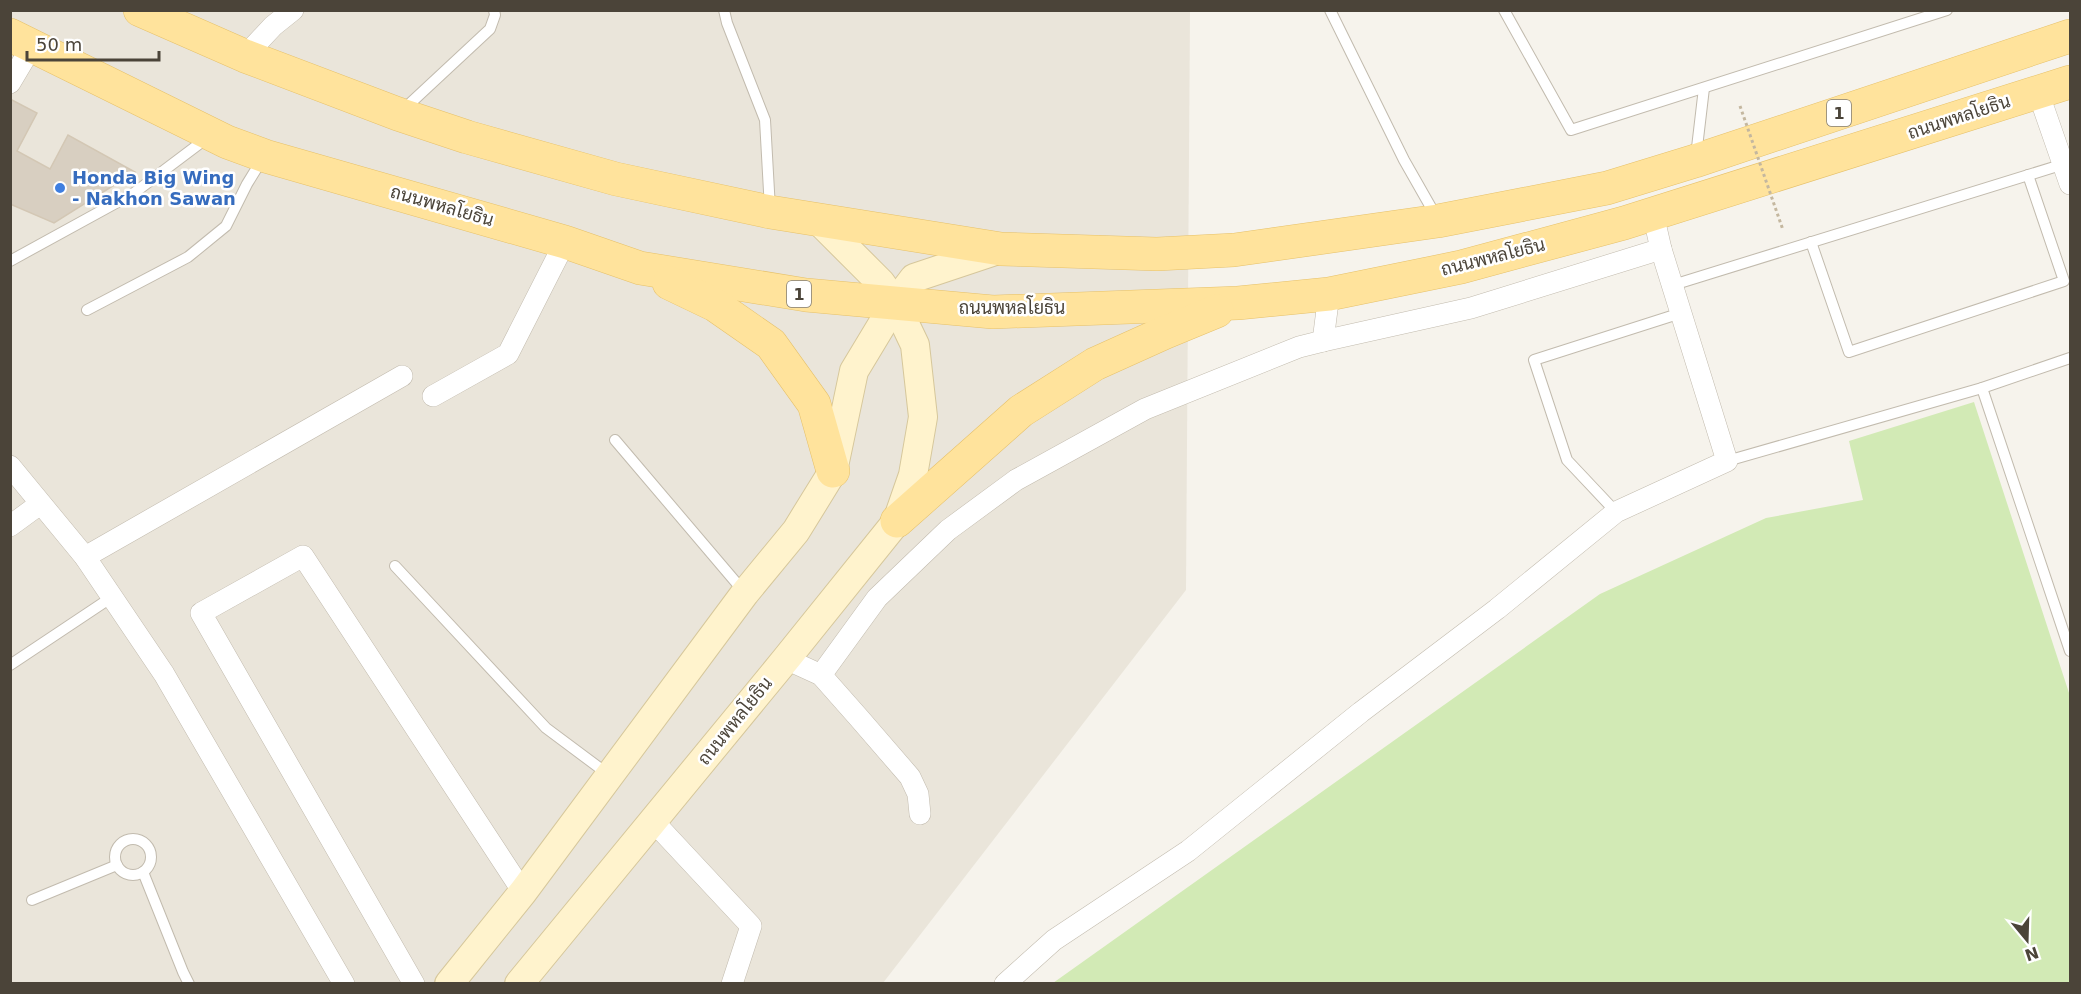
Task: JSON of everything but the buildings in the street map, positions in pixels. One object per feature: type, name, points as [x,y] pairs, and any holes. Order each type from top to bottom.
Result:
[{"type":"main road","name":"1","points":[[140,10],[245,56],[398,114],[466,137],[616,179],[819,221],[1001,249],[1157,254],[1234,250],[1438,221],[1606,188],[1695,161],[2070,36]]},
{"type":"main road","name":"ถนนพหลโยธิน","points":[[21,41],[212,134],[265,156],[565,242],[640,268],[806,295],[993,312],[1238,303],[1329,294],[1461,267],[1653,214],[2070,82]]},
{"type":"main road","name":"ถนนพหลโยธิน","points":[[519,984],[897,521],[913,475],[923,417],[915,345],[895,303],[881,283],[819,221]]},
{"type":"main road","points":[[449,984],[522,892],[745,593],[796,531],[833,471],[854,371],[895,303],[914,279],[1001,249]]},
{"type":"main road","points":[[640,268],[715,306],[771,344],[814,404],[833,471]]},
{"type":"main road","points":[[897,521],[1022,411],[1095,364],[1238,303]]},
{"type":"street","points":[[245,56],[273,26],[293,10]]},
{"type":"street","points":[[10,83],[21,41]]},
{"type":"street","points":[[2038,92],[2070,184]]},
{"type":"street","points":[[1005,984],[1054,940],[1188,851],[1361,712],[1497,609],[1616,512],[1727,461],[1661,249],[1653,214]]},
{"type":"street","points":[[433,396],[508,354],[565,242]]},
{"type":"street","points":[[821,675],[877,598],[948,530],[1016,480],[1145,409],[1299,347],[1471,308],[1661,249]]},
{"type":"street","points":[[1323,341],[1329,294]]},
{"type":"street","points":[[85,557],[402,376]]},
{"type":"street","points":[[10,466],[85,557],[164,674],[344,984]]},
{"type":"street","points":[[10,526],[40,504]]},
{"type":"street","points":[[414,984],[201,613],[303,556],[522,892]]},
{"type":"street","points":[[786,659],[821,675],[910,777],[918,794],[920,814]]},
{"type":"street","points":[[653,821],[751,926],[732,984]]},
{"type":"lane","points":[[398,114],[490,29],[495,10]]},
{"type":"lane","points":[[724,10],[765,120],[770,212]]},
{"type":"lane","points":[[1330,10],[1404,160],[1438,221]]},
{"type":"lane","points":[[1504,10],[1571,130],[1947,10]]},
{"type":"lane","points":[[1695,161],[1704,87]]},
{"type":"lane","points":[[10,261],[134,193],[212,134]]},
{"type":"lane","points":[[87,310],[188,256],[226,226],[247,184],[265,156]]},
{"type":"lane","points":[[1673,285],[2064,164]]},
{"type":"lane","points":[[1811,242],[1849,352],[2064,281],[2028,175]]},
{"type":"lane","points":[[1616,512],[1567,460],[1534,360],[1681,314]]},
{"type":"lane","points":[[1727,461],[1982,388],[2070,358]]},
{"type":"lane","points":[[1982,388],[2070,651]]},
{"type":"lane","points":[[615,440],[745,593]]},
{"type":"lane","points":[[395,566],[546,728],[610,775]]},
{"type":"lane","points":[[10,665],[112,597]]},
{"type":"lane","points":[[140,839],[148,845],[152,853],[151,861],[143,872],[128,874],[117,865],[114,856],[117,848],[127,842],[140,839]]},
{"type":"lane","points":[[32,900],[117,865]]},
{"type":"lane","points":[[143,872],[189,984]]},
{"type":"path","points":[[1740,106],[1783,230]]},
{"type":"shaded area","points":[[10,11],[1190,11],[1186,590],[883,983],[11,983]]},
{"type":"green space","points":[[1974,402],[2070,696],[2070,983],[1053,983],[1600,594],[1766,518],[1863,500],[1849,441]]},
{"type":"place","name":"Honda Big Wing - Nakhon Sawan","points":[[60,188]]}]
